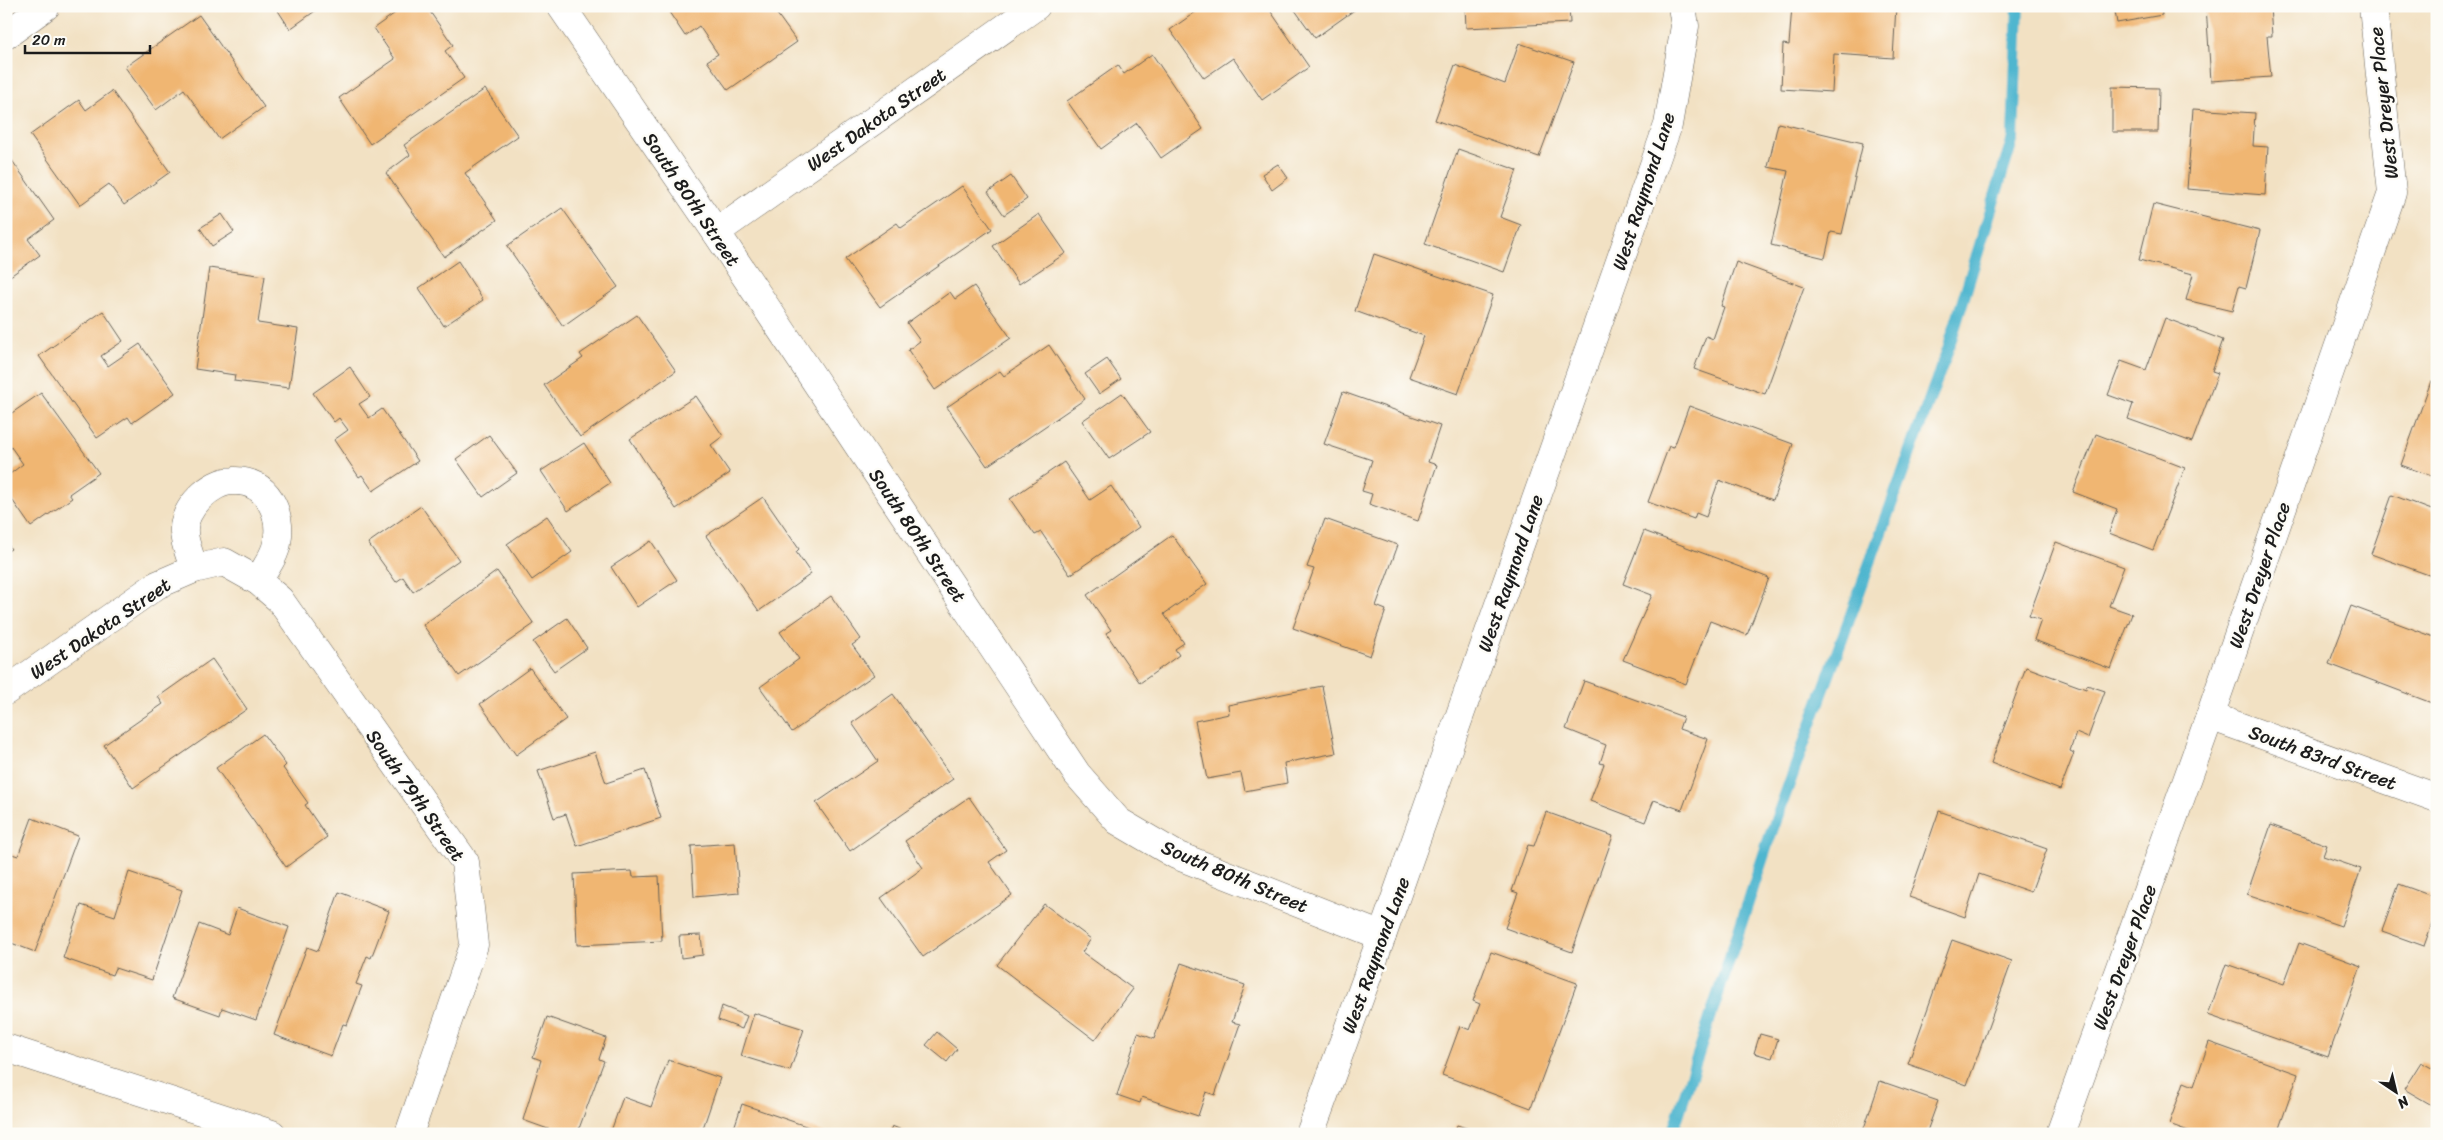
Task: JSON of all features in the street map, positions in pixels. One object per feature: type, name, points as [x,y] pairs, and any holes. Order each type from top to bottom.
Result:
[{"type":"street","points":[[6,34],[46,6]]},
{"type":"street","name":"South 80th Street","points":[[560,6],[716,232],[1077,774],[1118,821],[1176,855],[1382,936]]},
{"type":"street","name":"West Dakota Street","points":[[716,232],[1036,6]]},
{"type":"street","name":"West Raymond Lane","points":[[1310,1134],[1382,936],[1668,125],[1685,26],[1682,6]]},
{"type":"street","name":"West Dreyer Place","points":[[2060,1134],[2210,716],[2392,193],[2373,6]]},
{"type":"street","points":[[194,569],[184,531],[189,508],[207,491],[232,480],[255,486],[272,502],[277,520],[277,544],[258,581]]},
{"type":"street","name":"West Dakota Street","points":[[6,691],[157,585],[194,569],[224,562]]},
{"type":"street","name":"South 79th Street","points":[[224,562],[258,581],[280,600],[466,862],[474,945],[409,1134]]},
{"type":"street","name":"South 83rd Street","points":[[2210,716],[2437,798]]},
{"type":"street","points":[[6,1048],[272,1134]]},
{"type":"building","points":[[275,6],[322,6],[290,29]]},
{"type":"building","points":[[405,6],[426,6],[453,45],[445,51],[464,78],[370,144],[339,98],[395,59],[374,28]]},
{"type":"building","points":[[665,6],[777,6],[781,11],[777,14],[797,42],[728,90],[707,61],[718,54],[699,26],[685,36]]},
{"type":"building","points":[[1204,6],[1267,6],[1309,67],[1262,100],[1233,58],[1204,78],[1170,30]]},
{"type":"building","points":[[1292,6],[1360,6],[1315,38]]},
{"type":"building","points":[[1465,6],[1569,6],[1570,23],[1466,28]]},
{"type":"building","points":[[1792,6],[1896,6],[1893,58],[1834,54],[1832,92],[1781,89],[1783,44],[1789,45]]},
{"type":"building","points":[[2114,6],[2161,6],[2162,15],[2117,23]]},
{"type":"building","points":[[2206,6],[2270,6],[2272,36],[2267,36],[2271,77],[2211,81]]},
{"type":"building","points":[[199,15],[264,107],[219,139],[184,89],[156,110],[125,67]]},
{"type":"building","points":[[1519,43],[1574,62],[1539,157],[1435,120],[1455,65],[1505,84]]},
{"type":"building","points":[[1152,54],[1203,129],[1161,158],[1137,123],[1101,149],[1067,101],[1118,65],[1124,74]]},
{"type":"building","points":[[2112,87],[2159,88],[2158,132],[2112,132]]},
{"type":"building","points":[[485,89],[518,136],[465,173],[497,220],[444,257],[386,173],[410,155],[404,145]]},
{"type":"building","points":[[112,91],[170,172],[124,205],[109,184],[80,205],[30,135],[79,100],[86,110]]},
{"type":"building","points":[[2193,109],[2255,113],[2253,146],[2268,147],[2265,195],[2187,189]]},
{"type":"building","points":[[1778,123],[1863,143],[1842,234],[1831,232],[1825,258],[1771,245],[1788,171],[1768,167]]},
{"type":"building","points":[[1458,149],[1517,170],[1500,217],[1521,225],[1504,272],[1425,244]]},
{"type":"building","points":[[6,152],[54,220],[28,239],[40,255],[6,279]]},
{"type":"building","points":[[1278,164],[1288,178],[1272,190],[1262,174]]},
{"type":"building","points":[[1011,176],[1027,199],[1004,215],[988,192]]},
{"type":"building","points":[[962,186],[992,229],[880,307],[845,259],[897,223],[901,228]]},
{"type":"building","points":[[2153,204],[2260,231],[2246,288],[2239,286],[2232,311],[2186,300],[2193,274],[2139,260]]},
{"type":"building","points":[[562,208],[618,287],[563,326],[507,246]]},
{"type":"building","points":[[222,214],[234,232],[212,246],[200,228]]},
{"type":"building","points":[[1039,214],[1066,253],[1019,284],[993,246]]},
{"type":"building","points":[[1374,254],[1493,295],[1458,394],[1409,377],[1424,336],[1355,311]]},
{"type":"building","points":[[458,261],[483,300],[444,326],[419,288]]},
{"type":"building","points":[[1736,262],[1804,287],[1765,394],[1694,369],[1706,336],[1713,339],[1724,307],[1721,306]]},
{"type":"building","points":[[209,268],[265,276],[258,323],[298,329],[289,388],[234,381],[235,375],[195,369]]},
{"type":"building","points":[[974,286],[1011,338],[935,390],[908,350],[920,341],[907,323],[950,292],[955,299]]},
{"type":"building","points":[[103,311],[123,341],[101,356],[108,366],[140,344],[175,393],[132,423],[128,417],[97,438],[39,356]]},
{"type":"building","points":[[637,315],[676,371],[580,437],[544,385],[583,358],[580,354]]},
{"type":"building","points":[[2165,318],[2223,340],[2212,371],[2218,373],[2192,442],[2128,419],[2133,404],[2108,395],[2121,361],[2146,370]]},
{"type":"building","points":[[1049,345],[1085,399],[987,466],[947,407],[1000,371],[1004,376]]},
{"type":"building","points":[[1107,359],[1121,379],[1099,394],[1085,374]]},
{"type":"building","points":[[350,367],[370,397],[359,404],[369,418],[382,409],[418,461],[373,491],[362,475],[359,477],[334,440],[348,430],[339,418],[334,422],[313,393]]},
{"type":"building","points":[[2431,381],[2437,383],[2437,478],[2401,465]]},
{"type":"building","points":[[1343,392],[1440,426],[1428,462],[1437,465],[1418,521],[1369,504],[1372,494],[1362,491],[1372,460],[1324,444]]},
{"type":"building","points":[[41,393],[99,473],[69,494],[72,498],[31,527],[6,491],[6,477],[23,464],[6,440],[6,417]]},
{"type":"building","points":[[1122,393],[1150,432],[1109,459],[1082,421]]},
{"type":"building","points":[[696,396],[723,436],[711,445],[730,473],[676,509],[630,439]]},
{"type":"building","points":[[1689,406],[1793,444],[1773,500],[1719,480],[1706,517],[1696,513],[1694,519],[1648,502],[1669,446],[1674,447]]},
{"type":"building","points":[[2096,434],[2185,468],[2153,550],[2109,533],[2117,509],[2073,492]]},
{"type":"building","points":[[489,435],[517,473],[483,497],[456,459]]},
{"type":"building","points":[[584,443],[610,483],[568,511],[541,471]]},
{"type":"building","points":[[1064,462],[1090,500],[1111,486],[1139,527],[1070,575],[1041,532],[1035,535],[1010,499]]},
{"type":"building","points":[[2392,495],[2437,512],[2437,578],[2371,554]]},
{"type":"building","points":[[763,497],[799,549],[796,552],[811,574],[759,611],[706,536]]},
{"type":"building","points":[[421,506],[459,560],[413,592],[403,577],[396,582],[368,543]]},
{"type":"building","points":[[547,516],[572,552],[532,580],[507,544]]},
{"type":"building","points":[[1325,519],[1398,545],[1376,606],[1386,610],[1370,656],[1293,628],[1314,569],[1307,567]]},
{"type":"building","points":[[1644,531],[1769,578],[1747,635],[1710,621],[1686,684],[1623,660],[1652,595],[1623,584]]},
{"type":"building","points":[[1172,535],[1207,584],[1164,614],[1184,643],[1175,649],[1179,655],[1140,683],[1106,633],[1111,630],[1087,595]]},
{"type":"building","points":[[651,541],[677,580],[637,607],[611,567]]},
{"type":"building","points":[[6,542],[11,549],[6,552]]},
{"type":"building","points":[[2056,542],[2124,567],[2109,606],[2132,614],[2111,669],[2034,640],[2041,620],[2029,616]]},
{"type":"building","points":[[497,571],[534,624],[459,676],[423,625]]},
{"type":"building","points":[[831,596],[861,639],[852,645],[874,675],[792,732],[760,687],[799,659],[780,632]]},
{"type":"building","points":[[2351,606],[2437,638],[2437,705],[2329,664]]},
{"type":"building","points":[[567,618],[587,648],[554,671],[533,642]]},
{"type":"building","points":[[212,659],[247,709],[133,788],[104,745],[163,704],[158,697]]},
{"type":"building","points":[[2026,667],[2086,689],[2087,685],[2105,691],[2088,738],[2076,733],[2070,751],[2074,753],[2060,790],[1991,763]]},
{"type":"building","points":[[530,668],[566,719],[516,755],[480,704]]},
{"type":"building","points":[[1584,681],[1683,717],[1679,729],[1708,739],[1682,810],[1654,800],[1645,822],[1590,801],[1604,764],[1600,763],[1606,745],[1566,729]]},
{"type":"building","points":[[1322,686],[1336,753],[1284,763],[1287,783],[1245,791],[1241,773],[1207,779],[1195,721],[1229,714],[1228,705]]},
{"type":"building","points":[[893,694],[953,779],[850,851],[816,803],[878,761],[852,723]]},
{"type":"building","points":[[263,734],[286,765],[283,768],[308,803],[305,805],[327,837],[286,867],[216,768]]},
{"type":"building","points":[[595,752],[606,783],[645,770],[661,818],[577,846],[566,814],[554,818],[538,771]]},
{"type":"building","points":[[969,797],[1006,850],[989,862],[1012,895],[923,957],[881,898],[923,868],[905,841]]},
{"type":"building","points":[[1939,811],[2047,849],[2031,892],[1979,874],[1965,917],[1909,897]]},
{"type":"building","points":[[1546,812],[1613,836],[1572,952],[1505,928],[1518,893],[1512,891],[1528,845],[1534,846]]},
{"type":"building","points":[[32,818],[78,836],[35,952],[6,941],[6,852],[18,856]]},
{"type":"building","points":[[2271,825],[2327,845],[2323,856],[2361,869],[2341,926],[2247,894]]},
{"type":"building","points":[[735,843],[739,893],[694,897],[691,846]]},
{"type":"building","points":[[632,871],[633,877],[659,876],[662,941],[577,945],[574,874]]},
{"type":"building","points":[[129,872],[182,890],[152,980],[115,968],[112,975],[63,958],[81,905],[115,916]]},
{"type":"building","points":[[2399,884],[2437,898],[2437,910],[2424,946],[2382,931]]},
{"type":"building","points":[[339,892],[389,911],[371,958],[367,956],[356,984],[362,986],[347,1025],[343,1024],[331,1056],[274,1035],[307,947],[318,951]]},
{"type":"building","points":[[1044,904],[1091,939],[1082,952],[1133,989],[1095,1040],[997,965]]},
{"type":"building","points":[[237,908],[289,927],[256,1020],[222,1008],[220,1015],[172,998],[199,924],[228,935]]},
{"type":"building","points":[[701,935],[703,955],[681,958],[679,936]]},
{"type":"building","points":[[1952,940],[2012,961],[1967,1085],[1908,1064]]},
{"type":"building","points":[[2299,943],[2361,966],[2328,1057],[2208,1015],[2226,964],[2284,984]]},
{"type":"building","points":[[1491,952],[1577,983],[1531,1108],[1442,1075],[1460,1026],[1470,1030],[1480,1004],[1473,1001]]},
{"type":"building","points":[[1181,963],[1245,985],[1232,1022],[1240,1024],[1215,1095],[1206,1092],[1198,1116],[1142,1097],[1140,1103],[1117,1095],[1138,1033],[1154,1039]]},
{"type":"building","points":[[722,1006],[747,1016],[742,1029],[718,1020]]},
{"type":"building","points":[[754,1013],[804,1029],[790,1071],[741,1056]]},
{"type":"building","points":[[547,1017],[606,1038],[599,1059],[604,1061],[577,1134],[562,1134],[523,1120],[541,1060],[533,1057]]},
{"type":"building","points":[[937,1032],[957,1049],[947,1062],[926,1045]]},
{"type":"building","points":[[1760,1034],[1778,1039],[1772,1058],[1754,1053]]},
{"type":"building","points":[[2209,1042],[2298,1074],[2277,1134],[2197,1134],[2169,1124],[2184,1082],[2194,1086]]},
{"type":"building","points":[[668,1060],[720,1078],[701,1134],[610,1134],[623,1097],[651,1107]]},
{"type":"building","points":[[2421,1062],[2437,1071],[2437,1108],[2404,1089]]},
{"type":"building","points":[[1880,1081],[1938,1101],[1926,1134],[1862,1134]]},
{"type":"building","points":[[742,1104],[826,1133],[826,1134],[732,1134]]},
{"type":"building","points":[[1457,1125],[1482,1133],[1482,1134],[1454,1134]]},
{"type":"building","points":[[892,1126],[911,1134],[889,1134]]},
{"type":"waterway","points":[[1672,1134],[1769,839],[1948,349],[2013,138],[2018,6]]}]
